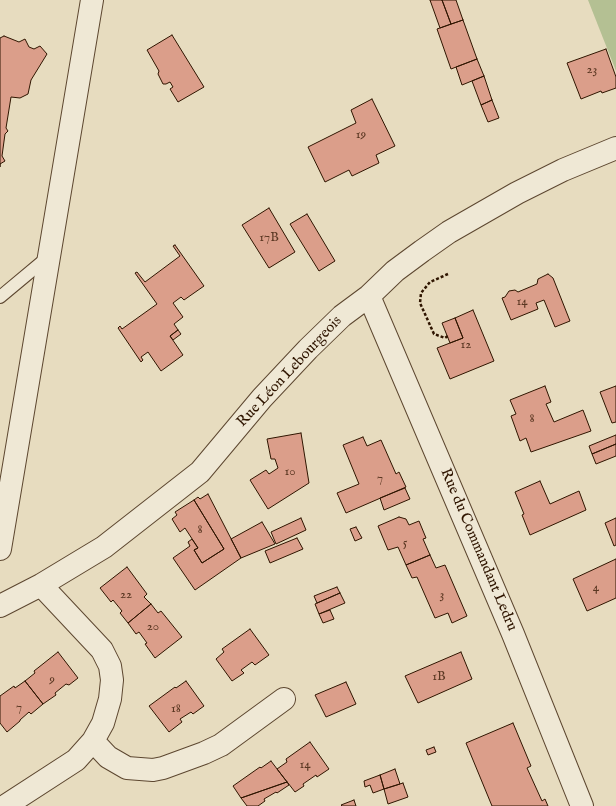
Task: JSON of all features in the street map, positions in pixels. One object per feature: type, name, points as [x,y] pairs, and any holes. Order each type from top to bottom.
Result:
[{"type":"street","points":[[0,549],[2,519],[49,256],[92,0]]},
{"type":"street","name":"Rue Léon Lebourgeois","points":[[0,606],[41,585],[104,547],[200,472],[262,398],[308,349],[342,316],[369,296],[395,271],[449,232],[517,193],[563,170],[616,148]]},
{"type":"street","name":"Rue du Commandant Ledru","points":[[369,296],[513,634],[582,806]]},
{"type":"street","points":[[5,806],[76,760],[93,741],[103,723],[110,700],[112,680],[110,666],[102,650],[41,585]]},
{"type":"street","points":[[93,741],[108,757],[127,768],[153,770],[163,768],[221,745],[284,699]]},
{"type":"lane","points":[[0,297],[49,256]]},
{"type":"path","points":[[448,274],[430,282],[421,293],[420,303],[434,334],[445,338],[448,336]]},
{"type":"green space","points":[[588,0],[616,0],[616,71]]},
{"type":"building","points":[[430,0],[442,0],[451,24],[440,28]]},
{"type":"building","points":[[442,0],[456,0],[463,20],[451,24]]},
{"type":"building","points":[[463,20],[477,59],[451,69],[437,29]]},
{"type":"building","points":[[172,35],[204,87],[178,102],[170,89],[173,87],[170,82],[163,84],[158,74],[159,71],[147,50]]},
{"type":"building","points":[[4,36],[19,42],[25,39],[29,47],[34,49],[40,46],[47,54],[31,80],[28,94],[20,98],[11,97],[6,128],[8,131],[5,134],[2,156],[5,161],[0,164],[0,38]]},
{"type":"building","points":[[606,49],[616,77],[616,88],[602,93],[601,91],[581,99],[567,63]]},
{"type":"building","points":[[477,59],[484,76],[462,85],[456,67]]},
{"type":"building","points":[[484,76],[492,100],[481,105],[472,81]]},
{"type":"building","points":[[372,99],[395,146],[376,155],[379,163],[352,176],[349,170],[325,182],[308,147],[356,123],[351,110]]},
{"type":"building","points":[[492,100],[499,118],[488,122],[481,105]]},
{"type":"building","points":[[269,208],[295,252],[269,268],[242,225]]},
{"type":"building","points":[[307,214],[335,261],[319,271],[290,224]]},
{"type":"building","points":[[175,245],[204,286],[184,300],[181,297],[173,303],[183,317],[174,324],[178,330],[170,336],[183,355],[161,371],[148,352],[141,357],[143,360],[141,362],[118,328],[120,326],[122,329],[157,304],[135,273],[137,272],[145,282],[180,256],[173,246]]},
{"type":"building","points":[[548,274],[553,278],[570,321],[555,327],[544,300],[536,303],[538,309],[511,320],[502,298],[505,297],[509,291],[515,290],[518,292],[537,284],[538,279]]},
{"type":"building","points":[[473,310],[494,361],[450,379],[437,348],[463,338],[455,318]]},
{"type":"building","points":[[455,318],[463,338],[450,343],[442,323]]},
{"type":"building","points":[[178,330],[181,334],[173,340],[170,336]]},
{"type":"building","points":[[545,386],[551,402],[546,404],[554,422],[583,410],[591,431],[531,452],[526,438],[520,441],[511,416],[516,414],[510,400]]},
{"type":"building","points":[[616,386],[616,422],[612,423],[600,392]]},
{"type":"building","points":[[301,433],[309,483],[268,509],[250,480],[266,470],[269,474],[278,468],[275,459],[271,459],[267,439]]},
{"type":"building","points":[[616,435],[616,444],[592,454],[589,446]]},
{"type":"building","points":[[363,437],[367,446],[381,440],[396,474],[399,472],[406,487],[346,513],[337,493],[359,484],[343,445]]},
{"type":"building","points":[[616,444],[616,456],[596,464],[592,454]]},
{"type":"building","points":[[540,481],[550,504],[579,491],[586,510],[530,535],[522,515],[524,514],[515,492]]},
{"type":"building","points":[[405,488],[410,499],[384,510],[380,498]]},
{"type":"building","points":[[208,494],[241,558],[195,590],[173,558],[190,546],[188,542],[192,539],[198,548],[194,550],[202,563],[224,549],[194,500],[198,497],[200,499]]},
{"type":"building","points":[[194,500],[224,549],[202,563],[194,550],[198,548],[185,528],[180,532],[172,519],[177,515],[175,512]]},
{"type":"building","points":[[399,517],[406,519],[409,525],[419,521],[426,538],[423,539],[430,555],[406,565],[398,547],[388,550],[378,526]]},
{"type":"building","points":[[301,518],[306,530],[276,544],[271,532]]},
{"type":"building","points":[[616,518],[616,545],[614,546],[605,523]]},
{"type":"building","points":[[262,522],[275,544],[241,558],[231,539]]},
{"type":"building","points":[[356,527],[362,538],[355,541],[350,529]]},
{"type":"building","points":[[297,538],[303,549],[270,563],[265,551]]},
{"type":"building","points":[[430,555],[436,568],[445,565],[467,616],[452,623],[448,613],[435,618],[417,577],[412,578],[406,565]]},
{"type":"building","points":[[616,559],[616,598],[587,611],[573,579]]},
{"type":"building","points":[[127,567],[147,594],[144,597],[151,604],[128,623],[120,613],[122,611],[113,600],[111,602],[100,588]]},
{"type":"building","points":[[337,587],[340,593],[317,603],[314,596]]},
{"type":"building","points":[[340,593],[345,603],[319,614],[315,604]]},
{"type":"building","points":[[151,604],[158,613],[161,611],[182,637],[155,658],[139,632],[136,634],[128,623]]},
{"type":"building","points":[[330,610],[334,619],[323,623],[319,614]]},
{"type":"building","points":[[250,629],[269,655],[255,665],[252,662],[241,670],[244,673],[232,681],[216,659],[224,652],[222,649]]},
{"type":"building","points":[[58,652],[78,678],[69,685],[66,684],[55,693],[56,695],[43,704],[25,681],[35,673],[34,671]]},
{"type":"building","points":[[461,652],[472,679],[418,703],[405,676]]},
{"type":"building","points":[[25,681],[43,704],[31,714],[29,712],[7,732],[0,723],[0,696],[14,686],[15,688]]},
{"type":"building","points":[[186,681],[204,706],[193,714],[191,712],[180,719],[182,722],[169,732],[149,706]]},
{"type":"building","points":[[346,682],[356,704],[326,717],[315,695]]},
{"type":"building","points":[[513,723],[531,766],[527,768],[542,801],[545,799],[548,806],[492,806],[466,743]]},
{"type":"building","points":[[310,742],[329,769],[317,777],[316,775],[295,792],[277,769],[287,762],[286,759]]},
{"type":"building","points":[[434,747],[436,752],[428,755],[426,750]]},
{"type":"building","points":[[271,761],[287,782],[241,798],[233,786]]},
{"type":"building","points":[[395,769],[400,784],[384,789],[380,775]]},
{"type":"building","points":[[380,775],[384,789],[373,793],[370,785],[365,787],[364,781]]},
{"type":"building","points":[[287,782],[289,785],[264,799],[265,801],[258,806],[247,806],[241,798]]},
{"type":"building","points":[[403,783],[408,797],[388,804],[384,789]]},
{"type":"building","points":[[354,800],[356,806],[341,805]]}]
